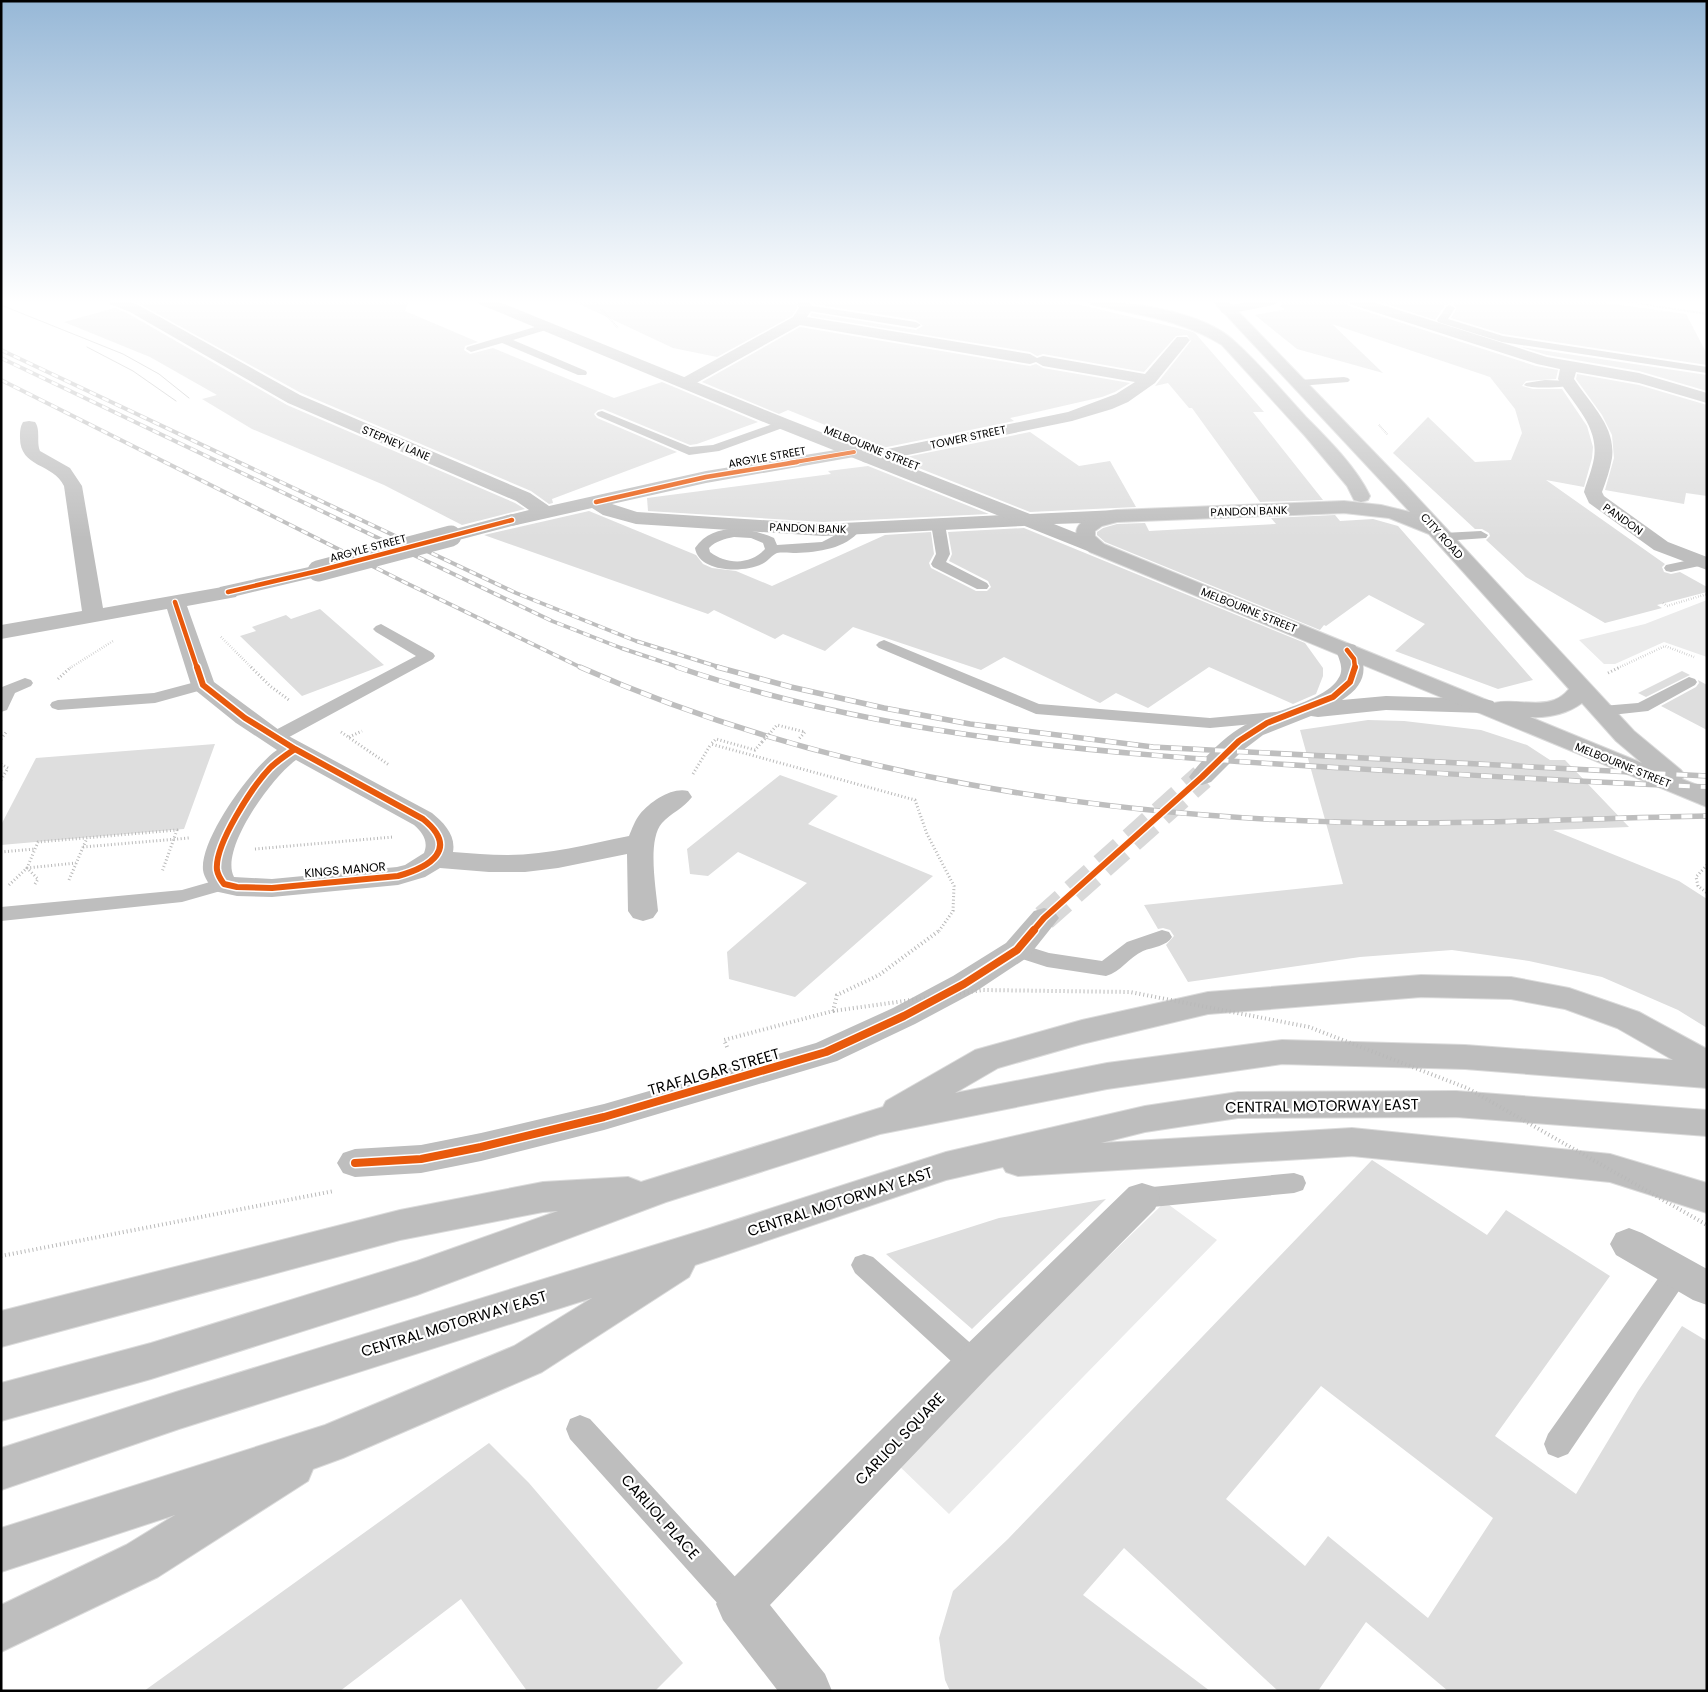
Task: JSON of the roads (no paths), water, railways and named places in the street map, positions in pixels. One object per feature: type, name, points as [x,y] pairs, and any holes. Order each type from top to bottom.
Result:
[{"type":"main road","name":"STEPNEY LANE","points":[[261,380],[294,399],[523,497],[546,513]]},
{"type":"main road","name":"MELBOURNE STREET","points":[[678,380],[1096,548],[1707,798]]},
{"type":"main road","points":[[685,383],[690,380]]},
{"type":"main road","name":"TOWER STREET","points":[[862,455],[1072,416],[1122,398],[1149,380]]},
{"type":"main road","points":[[1262,380],[1311,432],[1356,485],[1360,496]]},
{"type":"main road","name":"CITY ROAD","points":[[1296,380],[1639,749],[1707,798]]},
{"type":"main road","name":"PANDON","points":[[1572,380],[1603,437],[1604,457],[1592,492],[1596,499],[1662,546],[1703,563]]},
{"type":"main road","points":[[1646,380],[1682,393],[1707,398]]},
{"type":"main road","points":[[29,426],[30,451],[36,458],[66,472],[74,486],[94,615]]},
{"type":"main road","name":"ARGYLE STREET","points":[[1,632],[228,592],[318,572],[512,520],[706,477],[862,455]]},
{"type":"main road","points":[[1344,507],[1356,501],[1371,484],[1376,465]]},
{"type":"main road","name":"PANDON BANK","points":[[596,502],[610,512],[636,518],[823,530],[1344,507],[1375,509],[1400,514],[1440,534]]},
{"type":"main road","name":"PANDON BANK","points":[[1096,548],[1087,540],[1086,531],[1089,525],[1102,518],[1117,516]]},
{"type":"main road","points":[[176,602],[203,684],[245,718],[284,743],[423,819],[434,828],[439,840],[440,850],[435,859],[480,863],[535,862],[640,842]]},
{"type":"main road","points":[[1202,776],[1239,741],[1267,723],[1278,710],[1333,697],[1345,688],[1350,682],[1355,667],[1354,659],[1347,650]]},
{"type":"main road","points":[[1278,710],[1386,702],[1530,710],[1550,708],[1574,699],[1576,683]]},
{"type":"main road","points":[[224,884],[216,868],[223,843],[251,792],[284,743]]},
{"type":"main road","points":[[643,911],[640,842],[650,819],[679,796]]},
{"type":"main road","name":"KINGS MANOR","points":[[224,884],[237,887],[272,888],[385,878],[415,872],[435,859]]},
{"type":"main road","name":"TRAFALGAR STREET","points":[[355,1163],[421,1159],[482,1147],[604,1117],[826,1052],[904,1016],[964,984],[1017,950],[1044,918]]},
{"type":"main road","points":[[880,1121],[987,1059],[1082,1032],[1208,1002],[1421,986],[1511,988],[1569,999],[1628,1020],[1707,1064]]},
{"type":"main road","points":[[1,1402],[151,1360],[417,1278],[659,1190],[880,1121],[1106,1076],[1282,1052],[1465,1058],[1707,1075]]},
{"type":"main road","name":"CENTRAL MOTORWAY EAST","points":[[1,1470],[179,1410],[707,1245],[946,1166],[1145,1119],[1238,1105],[1456,1104],[1707,1123]]},
{"type":"main road","points":[[946,1166],[1352,1142],[1610,1168],[1707,1198]]},
{"type":"main road","points":[[1,1329],[400,1226],[543,1197],[659,1190]]},
{"type":"main road","name":"CARLIOL SQUARE","points":[[739,1604],[974,1364],[1142,1198]]},
{"type":"main road","points":[[1628,1244],[1692,1279]]},
{"type":"main road","points":[[1,1550],[328,1444],[528,1359],[707,1245]]},
{"type":"main road","points":[[1,1629],[142,1561],[328,1444]]},
{"type":"main road","points":[[739,1604],[808,1691]]},
{"type":"lane","points":[[1299,383],[1344,380]]},
{"type":"lane","points":[[1530,385],[1554,380]]},
{"type":"lane","points":[[602,414],[689,451],[715,448],[784,424]]},
{"type":"lane","points":[[938,524],[943,554],[938,564],[982,586]]},
{"type":"lane","points":[[772,549],[799,549],[824,546],[844,539],[852,530]]},
{"type":"lane","points":[[1440,534],[1481,534]]},
{"type":"lane","points":[[1671,568],[1703,563]]},
{"type":"lane","points":[[284,743],[427,656],[381,629]]},
{"type":"lane","points":[[884,645],[1036,709],[1210,723],[1278,710]]},
{"type":"lane","points":[[1602,711],[1642,708],[1689,682]]},
{"type":"lane","points":[[1,707],[8,690],[25,683]]},
{"type":"lane","points":[[58,705],[155,698],[203,684]]},
{"type":"lane","points":[[1,914],[182,896],[224,884]]},
{"type":"lane","points":[[1017,950],[1046,960],[1106,969],[1134,948],[1162,937]]},
{"type":"lane","points":[[1142,1198],[1294,1183]]},
{"type":"lane","points":[[864,1265],[974,1364]]},
{"type":"lane","points":[[1558,1444],[1692,1279]]},
{"type":"lane","name":"CARLIOL PLACE","points":[[580,1429],[739,1604]]},
{"type":"tunnel","points":[[1044,918],[1202,777]]},
{"type":"tram line","points":[[146,380],[176,401]]},
{"type":"tram line","points":[[166,380],[189,398]]},
{"type":"railway","points":[[1,380],[404,582],[582,668]]},
{"type":"railway","points":[[47,380],[552,621],[621,648],[681,668]]},
{"type":"railway","points":[[64,380],[516,593],[636,641],[722,668]]},
{"type":"railway","points":[[580,667],[674,705],[771,737],[870,764],[971,785],[1072,801],[1277,820],[1378,823],[1501,822],[1707,816]]},
{"type":"railway","points":[[677,667],[756,691],[836,711],[998,739],[1162,756],[1244,762],[1707,787]]},
{"type":"railway","points":[[717,667],[791,687],[884,708],[970,724],[1153,747],[1707,776]]}]
